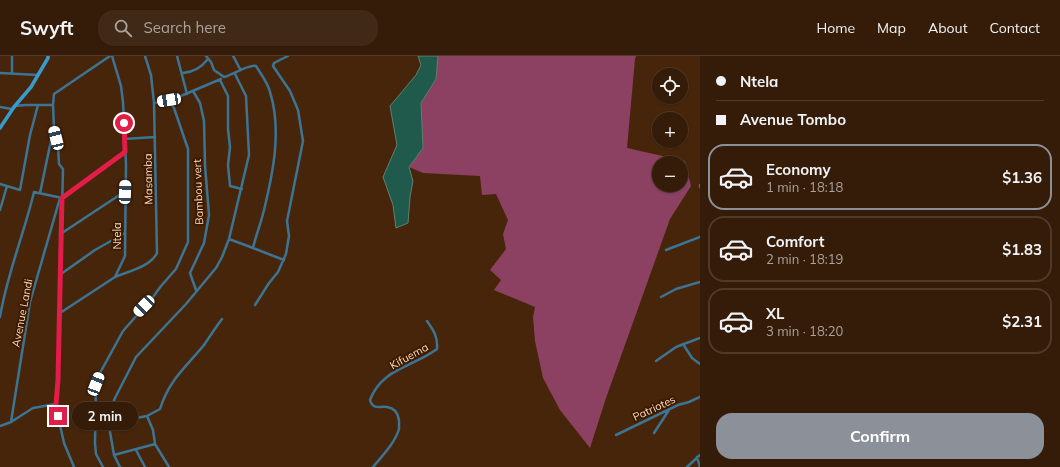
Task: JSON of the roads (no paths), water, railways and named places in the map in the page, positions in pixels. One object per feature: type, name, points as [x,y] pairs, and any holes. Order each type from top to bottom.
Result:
[{"type":"street","points":[[12,56],[12,73]]},
{"type":"street","points":[[74,467],[64,443],[56,404],[58,380],[62,233],[61,198],[63,169],[59,164],[52,105],[54,94],[111,56]]},
{"type":"street","name":"Ntela","points":[[111,56],[121,86],[125,152],[125,256],[115,277]]},
{"type":"street","name":"Masamba","points":[[115,277],[147,264],[157,253],[154,103],[151,75],[145,56]]},
{"type":"street","points":[[177,56],[183,73],[187,94]]},
{"type":"street","points":[[206,56],[211,62],[214,70],[224,77]]},
{"type":"street","points":[[233,56],[241,70]]},
{"type":"street","points":[[255,305],[269,282],[278,272],[284,260],[289,236],[287,221],[302,141],[298,110],[290,91],[273,66],[274,63],[288,56]]},
{"type":"street","points":[[0,128],[13,108],[31,87],[50,57]]},
{"type":"street","points":[[183,73],[197,69],[207,59]]},
{"type":"street","points":[[154,103],[187,94],[224,77],[235,74],[241,70],[254,65],[256,66],[271,96],[277,133],[271,182],[253,248]]},
{"type":"street","points":[[0,73],[39,75]]},
{"type":"street","points":[[120,467],[114,455],[109,423],[110,410],[115,398],[136,357],[186,304],[219,262],[229,239],[249,155],[246,96],[235,74]]},
{"type":"street","points":[[220,80],[228,96],[228,130],[230,147],[228,165],[230,186],[242,189]]},
{"type":"street","name":"Bambou vert","points":[[193,91],[200,103],[204,121],[205,165],[209,215],[204,243],[190,273],[196,290]]},
{"type":"street","points":[[103,467],[96,454],[95,443],[96,384],[100,373],[123,331],[176,269],[188,242],[188,149],[174,108],[169,100]]},
{"type":"street","points":[[0,184],[20,190],[30,135],[38,105]]},
{"type":"street","points":[[0,107],[13,108],[52,105]]},
{"type":"street","points":[[40,193],[54,129]]},
{"type":"street","points":[[124,139],[154,137]]},
{"type":"street","points":[[0,317],[5,288],[26,224],[34,192],[61,198],[125,152]]},
{"type":"street","points":[[0,210],[7,186]]},
{"type":"street","points":[[62,233],[125,192]]},
{"type":"street","name":"Avenue Landi","points":[[10,422],[30,302],[61,198]]},
{"type":"street","points":[[60,275],[90,253],[125,233]]},
{"type":"street","points":[[666,250],[700,238]]},
{"type":"street","points":[[229,239],[284,260]]},
{"type":"street","points":[[59,313],[115,277]]},
{"type":"street","points":[[661,298],[676,289],[700,282]]},
{"type":"street","points":[[109,423],[147,416],[160,409],[164,395],[173,380],[203,345],[222,319]]},
{"type":"street","name":"Kifuema","points":[[373,467],[388,449],[399,428],[398,416],[395,410],[388,407],[375,407],[371,404],[370,400],[381,382],[398,369],[430,354],[437,349],[438,340],[435,332],[427,321]]},
{"type":"street","points":[[656,361],[676,347],[700,338]]},
{"type":"street","points":[[683,344],[692,358],[700,364]]},
{"type":"street","name":"Patriotes","points":[[616,435],[669,409],[700,397]]},
{"type":"street","points":[[0,426],[10,422],[33,408],[56,404]]},
{"type":"street","points":[[654,433],[669,409]]},
{"type":"street","points":[[147,416],[155,444],[169,467]]},
{"type":"street","points":[[114,455],[155,444]]},
{"type":"street","points":[[136,450],[145,467]]},
{"type":"street","points":[[687,467],[699,456]]},
{"type":"street","points":[[699,456],[700,467]]},
{"type":"water","points":[[418,56],[438,56],[436,79],[421,103],[423,148],[409,167],[413,181],[408,223],[396,228],[393,205],[383,177],[397,145],[390,106],[416,75],[421,65]]}]
